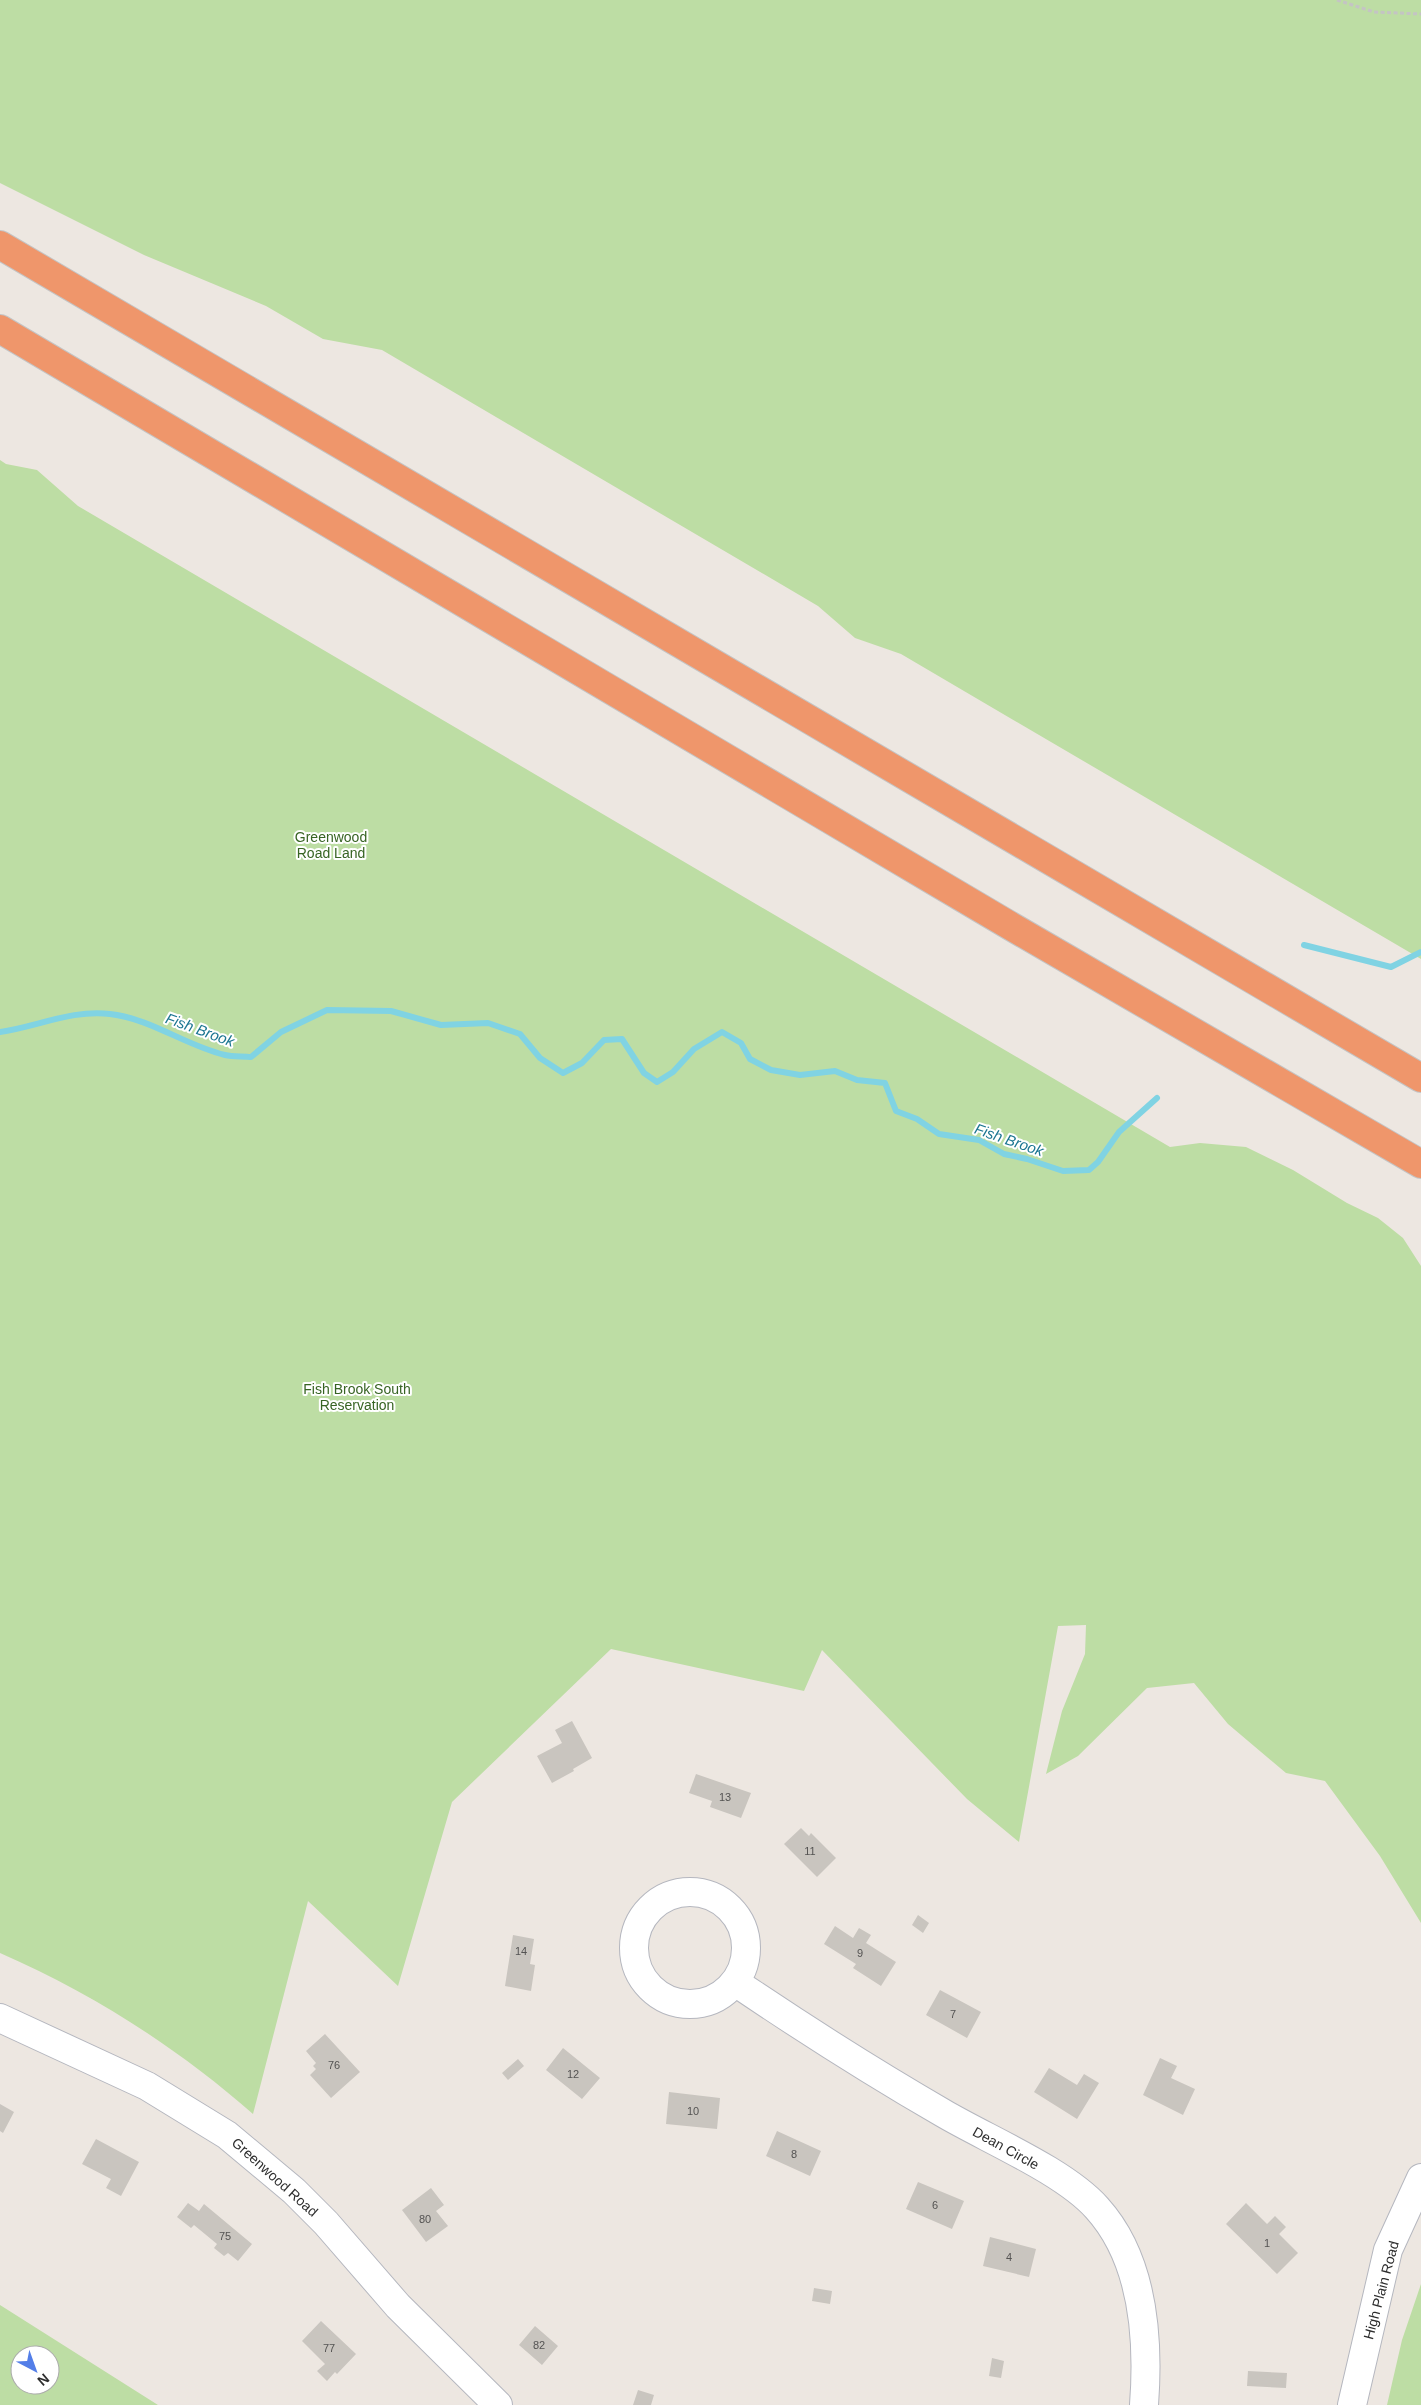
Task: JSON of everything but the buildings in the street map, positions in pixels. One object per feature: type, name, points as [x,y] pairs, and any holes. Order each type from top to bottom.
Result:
[{"type":"highway","points":[[0,245],[1421,1078]]},
{"type":"highway","points":[[0,329],[1014,928],[1421,1164]]},
{"type":"street","points":[[688,1892],[706,1894],[727,1906],[738,1920],[745,1936],[745,1960],[734,1982],[714,1999],[689,2005],[670,2001],[653,1991],[638,1970],[634,1944],[636,1931],[650,1909],[670,1896],[688,1892]]},
{"type":"street","name":"Dean Circle","points":[[734,1982],[837,2050],[944,2114],[1047,2171],[1075,2189],[1097,2207],[1112,2228],[1126,2254],[1138,2289],[1145,2343],[1144,2405]]},
{"type":"street","name":"Greenwood Road","points":[[0,2018],[147,2086],[227,2135],[294,2191],[326,2223],[398,2306],[498,2405]]},
{"type":"street","name":"High Plain Road","points":[[1352,2405],[1388,2250],[1421,2178]]},
{"type":"path","points":[[1337,0],[1374,12],[1421,14]]},
{"type":"green space","points":[[0,0],[1421,0],[1421,959],[901,654],[855,638],[818,606],[382,350],[323,339],[266,306],[144,255],[0,183]]},
{"type":"green space","name":"Fish Brook South Reservation","points":[[0,460],[6,464],[37,470],[78,506],[1170,1147],[1200,1143],[1246,1147],[1293,1170],[1347,1203],[1378,1218],[1403,1238],[1421,1266],[1421,1923],[1380,1856],[1325,1781],[1286,1773],[1228,1724],[1194,1683],[1147,1688],[1078,1756],[1046,1774],[1062,1711],[1085,1654],[1086,1625],[1058,1626],[1019,1842],[967,1799],[822,1650],[804,1691],[611,1649],[452,1802],[398,1986],[308,1901],[253,2114],[195,2067],[133,2024],[68,1986],[0,1953]]},
{"type":"green space","points":[[1421,2284],[1421,2405],[1387,2405],[1402,2340]]},
{"type":"green space","points":[[0,2305],[158,2405],[0,2405]]},
{"type":"waterway","name":"Fish Brook","points":[[1304,945],[1391,967],[1421,952]]},
{"type":"waterway","name":"Fish Brook","points":[[0,1032],[68,1016],[96,1013],[110,1014],[140,1021],[210,1051],[228,1056],[251,1057],[281,1032],[327,1010],[391,1011],[441,1025],[488,1023],[520,1034],[540,1058],[563,1073],[582,1063],[604,1040],[622,1039],[644,1073],[657,1082],[673,1072],[694,1049],[722,1032],[741,1043],[750,1059],[771,1070],[800,1075],[835,1071],[857,1080],[885,1083],[896,1111],[917,1119],[939,1134],[979,1140],[1004,1154],[1027,1159],[1063,1171],[1089,1170],[1098,1162],[1119,1132],[1157,1098]]},
{"type":"park label","name":"Greenwood Road Land","points":[[331,846]]}]
